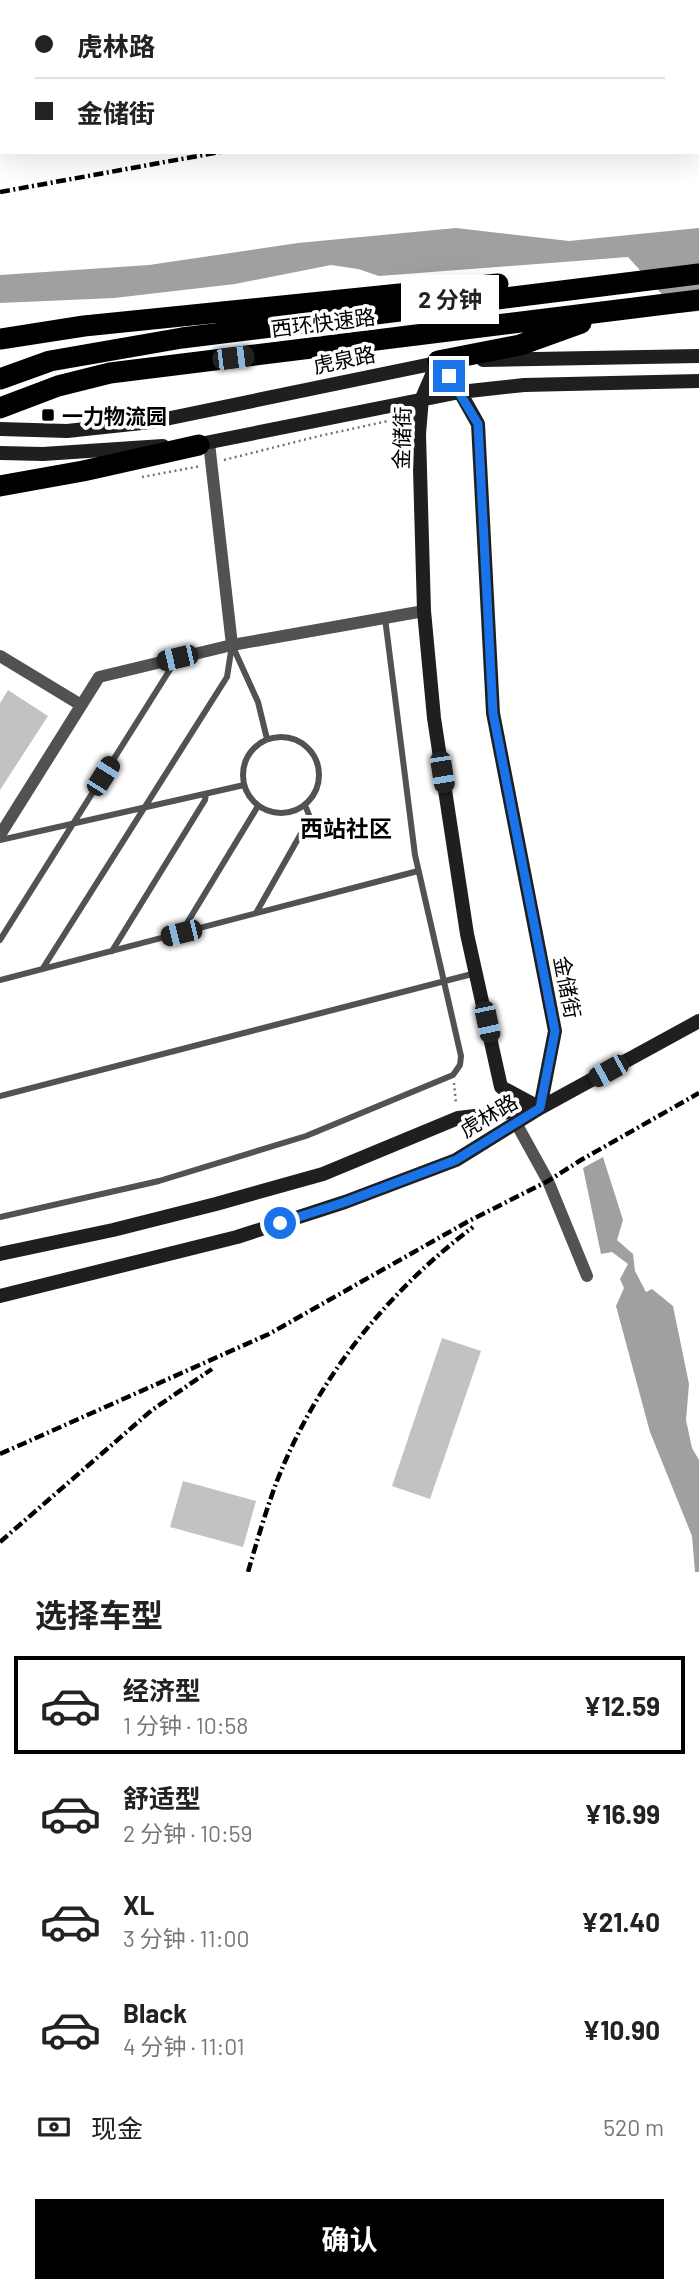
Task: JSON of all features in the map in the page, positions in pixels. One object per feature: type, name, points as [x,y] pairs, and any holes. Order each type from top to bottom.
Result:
[{"type":"highway","name":"西环快速路","points":[[0,379],[50,361],[182,338],[699,274]]},
{"type":"highway","points":[[0,339],[84,326],[502,284],[595,286]]},
{"type":"highway","name":"西环快速路","points":[[0,408],[58,386],[110,373],[699,300]]},
{"type":"highway","points":[[438,361],[520,345],[616,310]]},
{"type":"highway","points":[[0,486],[204,444]]},
{"type":"street","name":"虎泉路","points":[[0,429],[67,431],[151,422],[438,361],[699,356]]},
{"type":"street","name":"金储街","points":[[438,361],[460,391],[478,424],[493,713],[555,1031],[540,1108],[501,1087],[467,934],[434,718],[424,611],[419,434],[422,398],[438,361]]},
{"type":"street","points":[[0,453],[43,454],[204,444],[460,391],[524,385],[699,381]]},
{"type":"street","points":[[204,444],[232,645]]},
{"type":"street","points":[[0,835],[99,677],[232,645],[424,611]]},
{"type":"street","points":[[0,656],[81,705]]},
{"type":"street","points":[[540,1108],[699,1021]]},
{"type":"street","name":"虎林路","points":[[0,1254],[113,1230],[323,1174],[458,1118],[540,1108]]},
{"type":"street","name":"虎林路","points":[[0,1296],[237,1237],[333,1206],[456,1160],[540,1108]]},
{"type":"street","points":[[516,1123],[548,1181],[587,1276]]},
{"type":"lane","points":[[0,1217],[159,1181],[306,1136],[453,1075],[460,1065],[461,1056],[418,871],[385,618]]},
{"type":"lane","points":[[232,645],[258,702],[267,739]]},
{"type":"lane","points":[[43,969],[227,677],[232,645]]},
{"type":"lane","points":[[0,940],[177,658]]},
{"type":"lane","points":[[293,738],[313,753],[318,765],[320,777],[317,789],[305,805],[290,813],[277,814],[258,806],[244,785],[243,768],[248,756],[256,746],[267,739],[293,738]]},
{"type":"lane","points":[[0,840],[244,785]]},
{"type":"lane","points":[[112,951],[205,800],[206,794]]},
{"type":"lane","points":[[256,914],[303,830],[309,815],[305,805]]},
{"type":"lane","points":[[181,933],[258,806]]},
{"type":"lane","points":[[0,980],[418,871]]},
{"type":"lane","points":[[0,1096],[476,973]]},
{"type":"path","points":[[453,1075],[458,1118]]},
{"type":"shaded area","points":[[456,228],[569,241],[699,228],[699,311],[679,313],[628,257],[379,276],[358,269],[331,265],[235,284],[114,298],[0,303],[0,275],[149,265],[298,243]]},
{"type":"shaded area","points":[[603,1157],[623,1220],[617,1240],[633,1254],[635,1271],[646,1292],[652,1289],[673,1306],[689,1384],[686,1420],[692,1448],[699,1460],[699,1572],[695,1572],[692,1536],[650,1432],[616,1306],[624,1288],[620,1279],[628,1264],[612,1252],[601,1254],[583,1168]]},
{"type":"building","points":[[8,690],[48,716],[0,790],[0,703]]},
{"type":"building","points":[[442,1338],[481,1351],[430,1499],[392,1486]]},
{"type":"building","points":[[183,1481],[256,1501],[243,1547],[170,1527]]},
{"type":"railway","points":[[0,192],[209,154]]},
{"type":"railway","points":[[0,1454],[269,1334],[467,1222],[548,1181],[699,1093]]},
{"type":"railway","points":[[248,1572],[277,1481],[293,1444],[334,1373],[383,1309],[411,1280],[473,1227]]},
{"type":"railway","points":[[0,1542],[152,1410],[212,1369]]},
{"type":"place","name":"一力物流园","points":[[48,415]]},
{"type":"district","name":"西站社区","points":[[346,828]]},
{"type":"route","points":[[280,1223],[345,1202],[456,1160],[540,1108],[555,1031],[493,713],[478,424],[449,376]]}]
